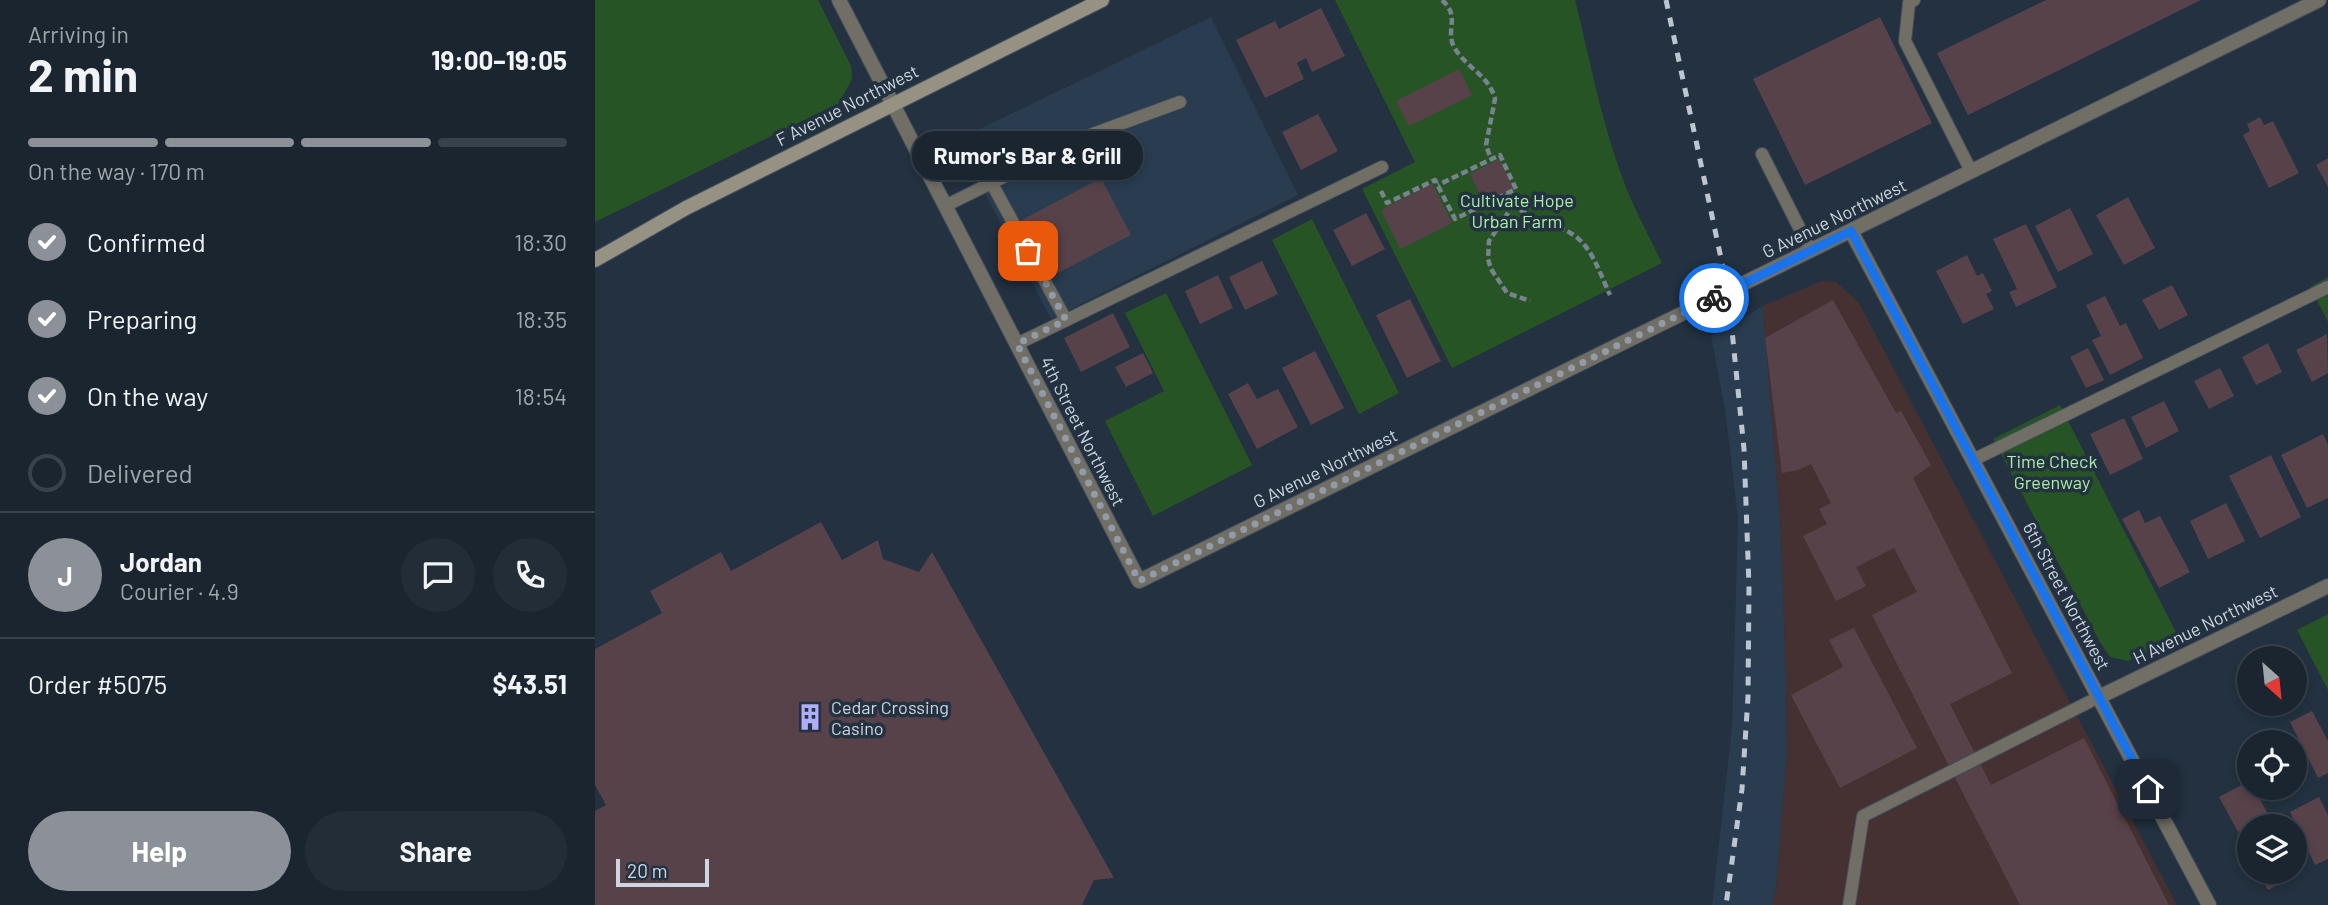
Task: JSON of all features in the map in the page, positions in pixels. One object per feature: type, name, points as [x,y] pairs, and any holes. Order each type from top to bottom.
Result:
[{"type":"main road","name":"F Avenue Northwest","points":[[595,260],[686,208],[1102,0]]},
{"type":"main road","name":"F Avenue Northwest","points":[[595,270],[612,249]]},
{"type":"street","name":"4th Street Northwest","points":[[839,0],[1139,581]]},
{"type":"street","name":"G Avenue Northwest","points":[[1139,581],[2319,0]]},
{"type":"street","name":"6th Street Northwest","points":[[1851,231],[2209,905]]},
{"type":"street","name":"H Avenue Northwest","points":[[2099,697],[2328,586]]},
{"type":"lane","points":[[1914,0],[1909,2],[1905,41],[1971,171]]},
{"type":"lane","points":[[945,206],[1082,138],[1180,102]]},
{"type":"lane","points":[[1762,154],[1811,251]]},
{"type":"lane","points":[[1017,344],[1377,169]]},
{"type":"lane","points":[[991,182],[1066,320]]},
{"type":"lane","points":[[1973,460],[2328,287]]},
{"type":"lane","points":[[1849,905],[1863,816],[2099,697]]},
{"type":"path","points":[[1442,0],[1452,13],[1452,42],[1472,69],[1482,75],[1494,93],[1486,145],[1491,159]]},
{"type":"path","points":[[1377,169],[1387,203],[1435,180],[1455,219],[1516,189],[1500,155],[1438,185]]},
{"type":"path","points":[[1507,193],[1514,204],[1527,215],[1572,234],[1583,243],[1610,295]]},
{"type":"path","points":[[1514,204],[1489,241],[1488,260],[1507,293],[1530,301]]},
{"type":"shaded area","points":[[1211,17],[1298,195],[1051,319],[957,140]]},
{"type":"shaded area","points":[[1822,281],[1836,282],[1859,303],[2177,905],[1772,905],[1776,888],[1787,755],[1786,674],[1781,531],[1763,306]]},
{"type":"shaded area","points":[[1763,306],[1781,531],[1786,674],[1787,755],[1776,888],[1772,905],[1712,905],[1732,727],[1738,519],[1725,409],[1711,336]]},
{"type":"green space","points":[[595,0],[818,0],[851,66],[852,79],[839,103],[595,222]]},
{"type":"green space","name":"Cultivate Hope Urban Farm","points":[[1335,0],[1575,0],[1615,156],[1634,206],[1662,263],[1452,368],[1362,189],[1415,162]]},
{"type":"green space","points":[[1312,219],[1399,393],[1359,414],[1272,240]]},
{"type":"green space","points":[[2328,277],[2328,322],[2310,287]]},
{"type":"green space","points":[[1166,293],[1252,465],[1153,516],[1105,421],[1164,391],[1125,313]]},
{"type":"green space","name":"Time Check Greenway","points":[[2060,405],[2179,638],[2128,661],[2110,657],[2100,642],[1993,439]]},
{"type":"green space","points":[[2328,614],[2328,690],[2307,646],[2297,630]]},
{"type":"building","points":[[2046,0],[2201,0],[1968,115],[1937,53]]},
{"type":"building","points":[[1321,8],[1345,56],[1312,72],[1306,58],[1297,63],[1304,79],[1265,98],[1236,40],[1275,21],[1279,29]]},
{"type":"building","points":[[1880,17],[1932,123],[1805,185],[1753,79]]},
{"type":"building","points":[[1459,69],[1472,95],[1409,126],[1396,101]]},
{"type":"building","points":[[1318,114],[1338,151],[1301,170],[1282,132]]},
{"type":"building","points":[[2260,117],[2264,125],[2273,121],[2299,173],[2269,188],[2243,135],[2250,131],[2247,124]]},
{"type":"building","points":[[2328,158],[2328,187],[2316,165]]},
{"type":"building","points":[[1499,159],[1514,188],[1484,203],[1470,174]]},
{"type":"building","points":[[1101,178],[1131,235],[1052,276],[1022,220]]},
{"type":"building","points":[[1432,183],[1452,223],[1400,249],[1381,210]]},
{"type":"building","points":[[2128,197],[2155,248],[2124,265],[2096,215]]},
{"type":"building","points":[[2070,208],[2093,254],[2058,272],[2035,226]]},
{"type":"building","points":[[1366,213],[1385,249],[1352,266],[1333,230]]},
{"type":"building","points":[[2026,224],[2057,287],[2016,307],[2009,292],[2017,289],[1993,239]]},
{"type":"building","points":[[1967,255],[1977,276],[1983,273],[1992,291],[1986,294],[1994,309],[1963,324],[1936,271]]},
{"type":"building","points":[[1262,261],[1278,294],[1245,310],[1229,277]]},
{"type":"building","points":[[1218,275],[1233,308],[1200,324],[1185,291]]},
{"type":"building","points":[[2172,285],[2188,315],[2159,330],[2142,300]]},
{"type":"building","points":[[2105,296],[2120,326],[2126,323],[2143,358],[2110,375],[2092,340],[2101,336],[2086,305]]},
{"type":"building","points":[[1410,299],[1441,361],[1407,378],[1376,315]]},
{"type":"building","points":[[1833,300],[1896,413],[1901,411],[1931,465],[1913,478],[2012,673],[1950,704],[1991,785],[2084,738],[2169,905],[2020,905],[1872,615],[1917,592],[1894,548],[1856,567],[1866,586],[1836,601],[1803,536],[1827,524],[1819,509],[1831,503],[1811,464],[1782,473],[1765,338]]},
{"type":"building","points":[[1113,313],[1130,347],[1081,372],[1064,338]]},
{"type":"building","points":[[2327,334],[2328,373],[2312,382],[2296,350]]},
{"type":"building","points":[[2268,343],[2282,372],[2256,385],[2242,357]]},
{"type":"building","points":[[2088,348],[2104,380],[2086,388],[2070,357]]},
{"type":"building","points":[[1315,351],[1344,408],[1311,425],[1282,368]]},
{"type":"building","points":[[1143,353],[1153,373],[1126,387],[1115,367]]},
{"type":"building","points":[[2220,368],[2234,396],[2209,409],[2194,381]]},
{"type":"building","points":[[1248,383],[1257,399],[1278,389],[1298,427],[1257,449],[1228,394]]},
{"type":"building","points":[[2164,401],[2179,431],[2146,448],[2131,417]]},
{"type":"building","points":[[2124,418],[2143,459],[2110,475],[2090,434]]},
{"type":"building","points":[[2323,434],[2328,445],[2328,498],[2307,508],[2281,455]]},
{"type":"building","points":[[2271,455],[2301,517],[2260,538],[2229,476]]},
{"type":"building","points":[[2226,503],[2245,541],[2208,559],[2190,521]]},
{"type":"building","points":[[2139,510],[2145,523],[2160,516],[2190,572],[2159,588],[2122,519]]},
{"type":"building","name":"Cedar Crossing Casino","points":[[821,522],[842,560],[878,540],[883,559],[919,572],[932,552],[1114,878],[1094,880],[1082,905],[595,905],[595,811],[606,805],[595,785],[595,649],[662,613],[650,591],[721,552],[731,571]]},
{"type":"building","points":[[1854,628],[1917,748],[1840,788],[1791,695],[1843,667],[1829,640]]},
{"type":"building","points":[[2312,711],[2328,741],[2328,773],[2318,778],[2307,756],[2307,730],[2294,730],[2290,722],[2307,716]]},
{"type":"building","points":[[2237,787],[2237,800],[2260,800],[2268,814],[2237,814],[2237,830],[2219,797]]},
{"type":"building","points":[[2319,797],[2328,815],[2328,859],[2315,865],[2307,848],[2307,814],[2290,812]]},
{"type":"building","points":[[2264,884],[2279,884],[2268,890]]},
{"type":"railway","points":[[1666,0],[1728,291],[1744,449],[1749,586],[1748,697],[1742,789],[1726,905]]},
{"type":"way so far","points":[[1028,251],[1066,320],[1017,344],[1139,581],[1714,298]]},
{"type":"place","name":"Rumor's Bar & Grill","points":[[1028,251]]},
{"type":"place","name":"Cedar Crossing Casino","points":[[810,717]]},
{"type":"route","points":[[1714,298],[1851,231],[2148,789]]}]
